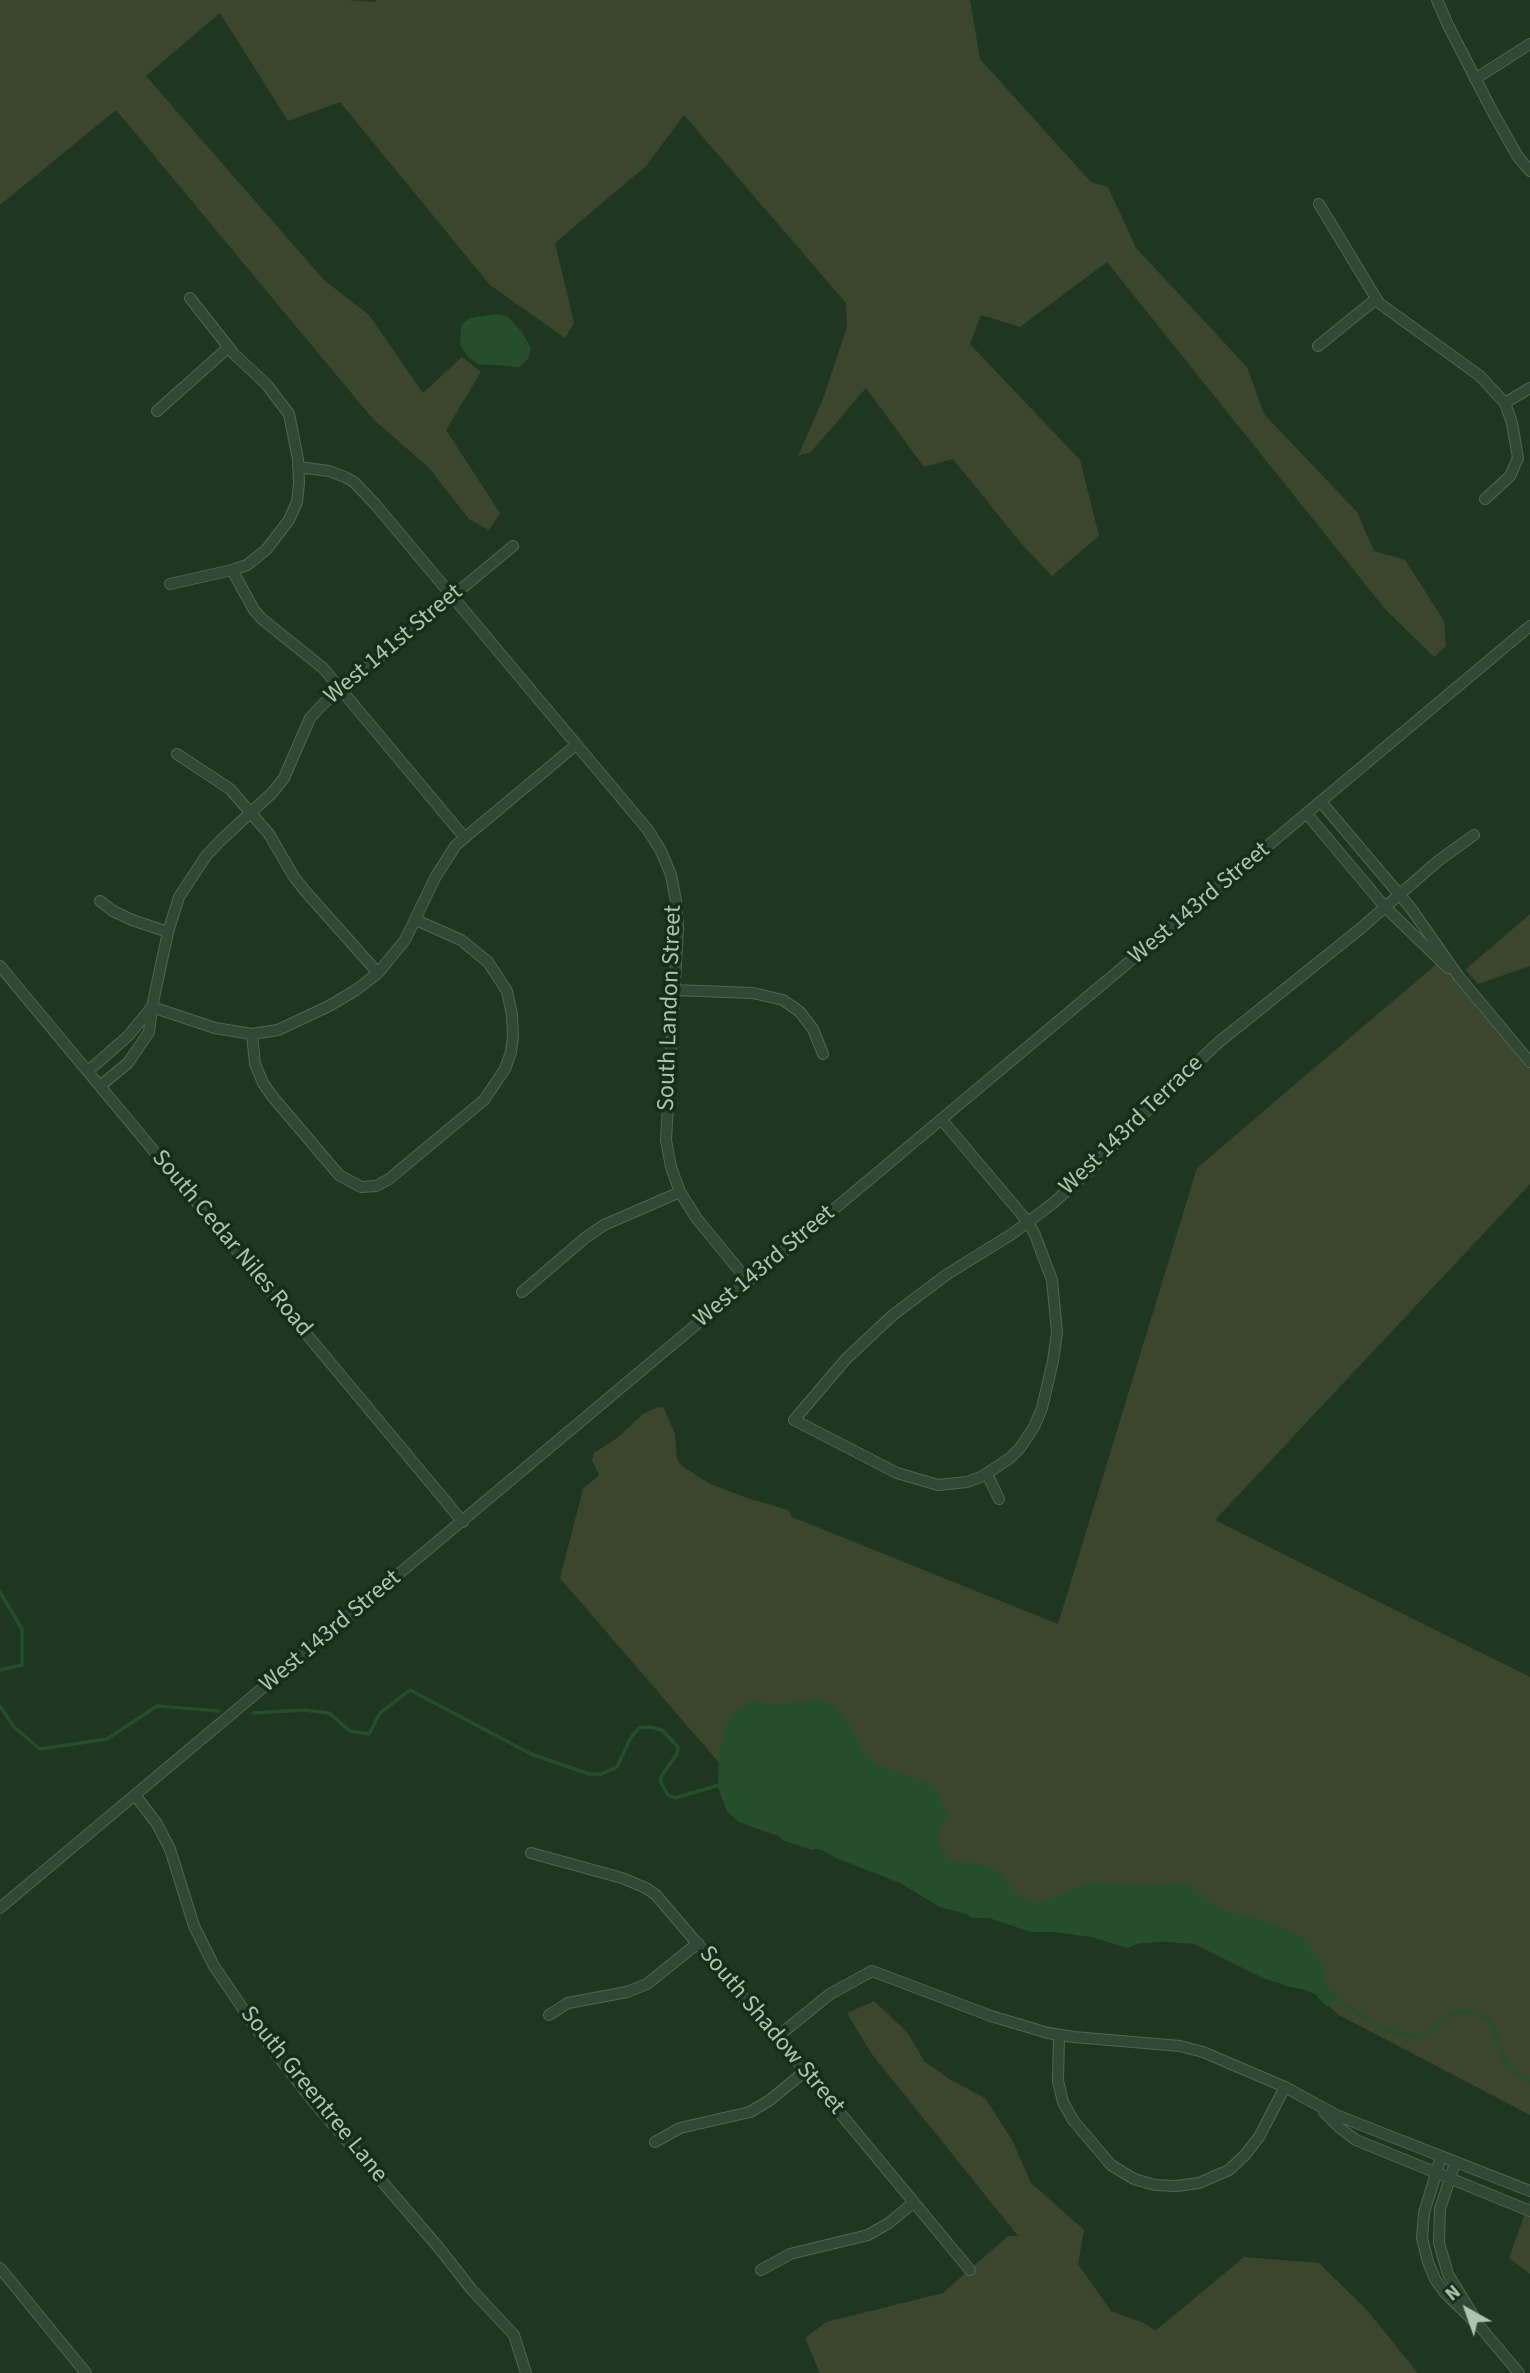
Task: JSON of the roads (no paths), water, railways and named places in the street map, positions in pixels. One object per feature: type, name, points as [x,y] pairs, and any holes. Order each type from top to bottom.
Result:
[{"type":"street","points":[[1437,0],[1475,79],[1518,157],[1530,171]]},
{"type":"street","points":[[1475,79],[1530,44]]},
{"type":"street","points":[[1319,204],[1376,299],[1480,376],[1505,403],[1512,423],[1518,458],[1510,476],[1485,499]]},
{"type":"street","points":[[170,584],[247,565],[267,550],[289,520],[297,502],[298,467],[289,414],[267,385],[229,347],[190,298]]},
{"type":"street","points":[[1318,346],[1376,299]]},
{"type":"street","points":[[157,411],[229,347]]},
{"type":"street","points":[[1505,403],[1530,388]]},
{"type":"street","name":"South Landon Street","points":[[298,467],[329,471],[354,482],[414,549],[648,830],[662,851],[671,875],[678,928],[666,1140],[671,1167],[680,1192],[697,1219],[748,1281]]},
{"type":"street","name":"West 141st Street","points":[[100,1086],[128,1063],[149,1032],[168,932],[179,897],[206,856],[273,793],[284,778],[310,718],[513,546]]},
{"type":"street","points":[[232,570],[262,620],[323,668],[465,838]]},
{"type":"street","name":"West 143rd Street","points":[[0,1908],[1530,626]]},
{"type":"street","points":[[152,1007],[215,1028],[252,1034],[278,1030],[356,990],[378,973],[392,957],[416,920],[445,859],[465,838],[576,745]]},
{"type":"street","points":[[177,754],[230,789],[270,834],[306,892],[378,973]]},
{"type":"street","points":[[1321,802],[1399,894],[1459,976],[1530,1062]]},
{"type":"street","points":[[1307,814],[1385,907],[1459,976]]},
{"type":"street","name":"West 143rd Terrace","points":[[987,1474],[967,1482],[938,1485],[912,1479],[794,1420],[846,1359],[893,1315],[946,1275],[1028,1222],[1088,1172],[1171,1085],[1219,1042],[1360,929],[1438,861],[1474,835]]},
{"type":"street","points":[[100,901],[132,920],[168,932]]},
{"type":"street","points":[[252,1034],[255,1064],[263,1083],[339,1175],[361,1187],[376,1186],[390,1179],[484,1100],[505,1069],[513,1036],[507,991],[488,962],[461,940],[416,920]]},
{"type":"street","name":"South Cedar Niles Road","points":[[0,965],[463,1522]]},
{"type":"street","points":[[674,990],[752,993],[783,1000],[800,1012],[813,1029],[823,1054]]},
{"type":"street","name":"West 141st Street","points":[[88,1071],[128,1036],[152,1007]]},
{"type":"street","points":[[942,1121],[1028,1222],[1052,1280],[1056,1314],[1053,1361],[1042,1408],[1028,1437],[1010,1458],[987,1474],[999,1499]]},
{"type":"street","points":[[522,1292],[584,1238],[604,1225],[680,1192]]},
{"type":"street","name":"South Greentree Lane","points":[[135,1795],[157,1824],[170,1849],[194,1926],[214,1966],[256,2028],[313,2101],[472,2290],[514,2335],[526,2373]]},
{"type":"street","name":"South Shadow Street","points":[[531,1853],[622,1878],[646,1888],[666,1904],[970,2270]]},
{"type":"street","points":[[549,2015],[568,2003],[627,1992],[647,1984],[698,1943]]},
{"type":"street","points":[[777,2037],[830,1994],[872,1970],[1000,2020],[1059,2035],[1192,2049],[1211,2054],[1284,2087],[1320,2108],[1530,2192]]},
{"type":"street","points":[[1059,2035],[1058,2081],[1063,2102],[1073,2120],[1111,2165],[1134,2179],[1154,2185],[1199,2183],[1228,2170],[1245,2155],[1259,2137],[1284,2087]]},
{"type":"street","points":[[655,2142],[680,2128],[750,2112],[770,2100],[804,2072]]},
{"type":"street","points":[[1320,2108],[1356,2140],[1530,2211]]},
{"type":"street","points":[[1441,2157],[1426,2199],[1422,2223],[1422,2238],[1428,2262],[1445,2293],[1482,2329],[1519,2373]]},
{"type":"street","points":[[1455,2163],[1438,2216],[1441,2257],[1482,2329]]},
{"type":"street","points":[[761,2270],[790,2254],[868,2235],[889,2223],[913,2203]]},
{"type":"street","points":[[0,2268],[86,2373]]},
{"type":"waterway","points":[[0,1592],[22,1629],[22,1665],[0,1670]]},
{"type":"waterway","points":[[253,1713],[304,1710],[329,1713],[350,1731],[369,1734],[380,1713],[410,1690],[531,1754],[589,1774],[601,1774],[617,1767],[630,1739],[639,1728],[650,1727],[662,1730],[678,1747],[677,1754],[660,1781],[668,1795],[675,1798],[719,1785]]},
{"type":"waterway","points":[[0,1706],[14,1727],[40,1749],[107,1739],[157,1706],[219,1711]]},
{"type":"waterway","points":[[1334,1999],[1384,2029],[1406,2035],[1418,2036],[1426,2033],[1458,2011],[1475,2012],[1493,2026],[1505,2062],[1530,2082]]}]
